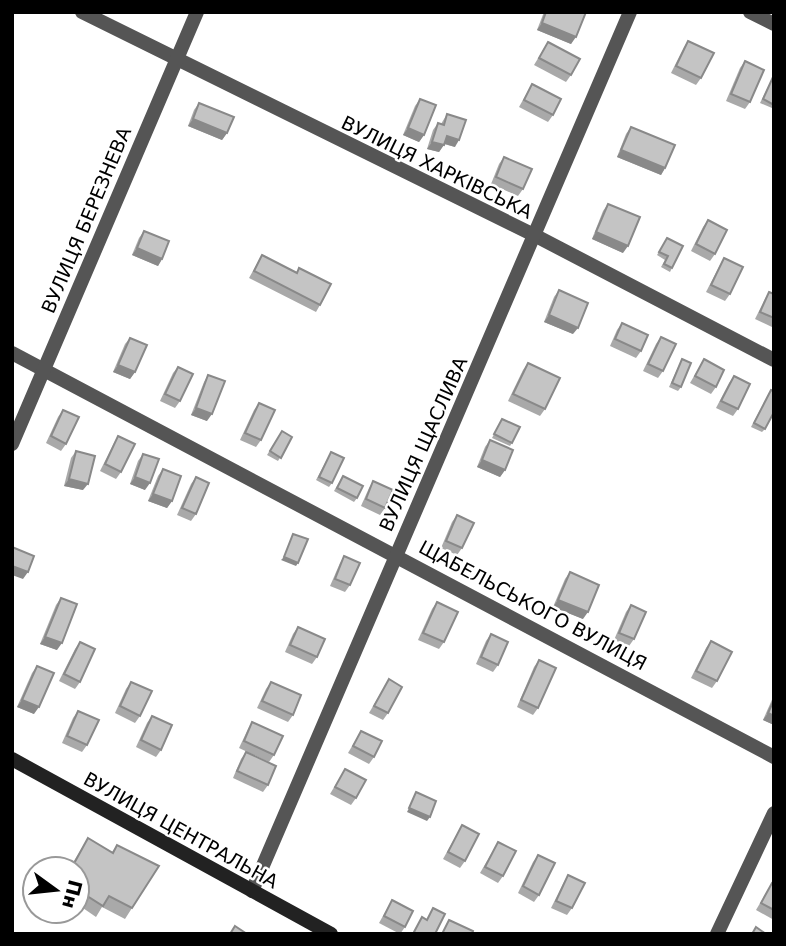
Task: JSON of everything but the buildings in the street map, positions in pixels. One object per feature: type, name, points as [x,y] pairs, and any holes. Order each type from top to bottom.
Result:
[{"type":"main road","name":"ВУЛИЦЯ ЦЕНТРАЛЬНА","points":[[12,759],[331,934]]},
{"type":"street","name":"ВУЛИЦЯ ХАРКІВСЬКА","points":[[82,12],[175,61],[536,236],[774,360]]},
{"type":"street","name":"ВУЛИЦЯ БЕРЕЗНЕВА","points":[[12,444],[197,12]]},
{"type":"street","name":"ВУЛИЦЯ ЩАСЛИВА","points":[[252,891],[395,553],[536,236],[630,12]]},
{"type":"street","points":[[750,12],[774,24]]},
{"type":"street","name":"ЩАБЕЛЬСЬКОГО ВУЛИЦЯ","points":[[12,352],[395,553],[774,757]]},
{"type":"street","points":[[717,934],[774,813]]}]
